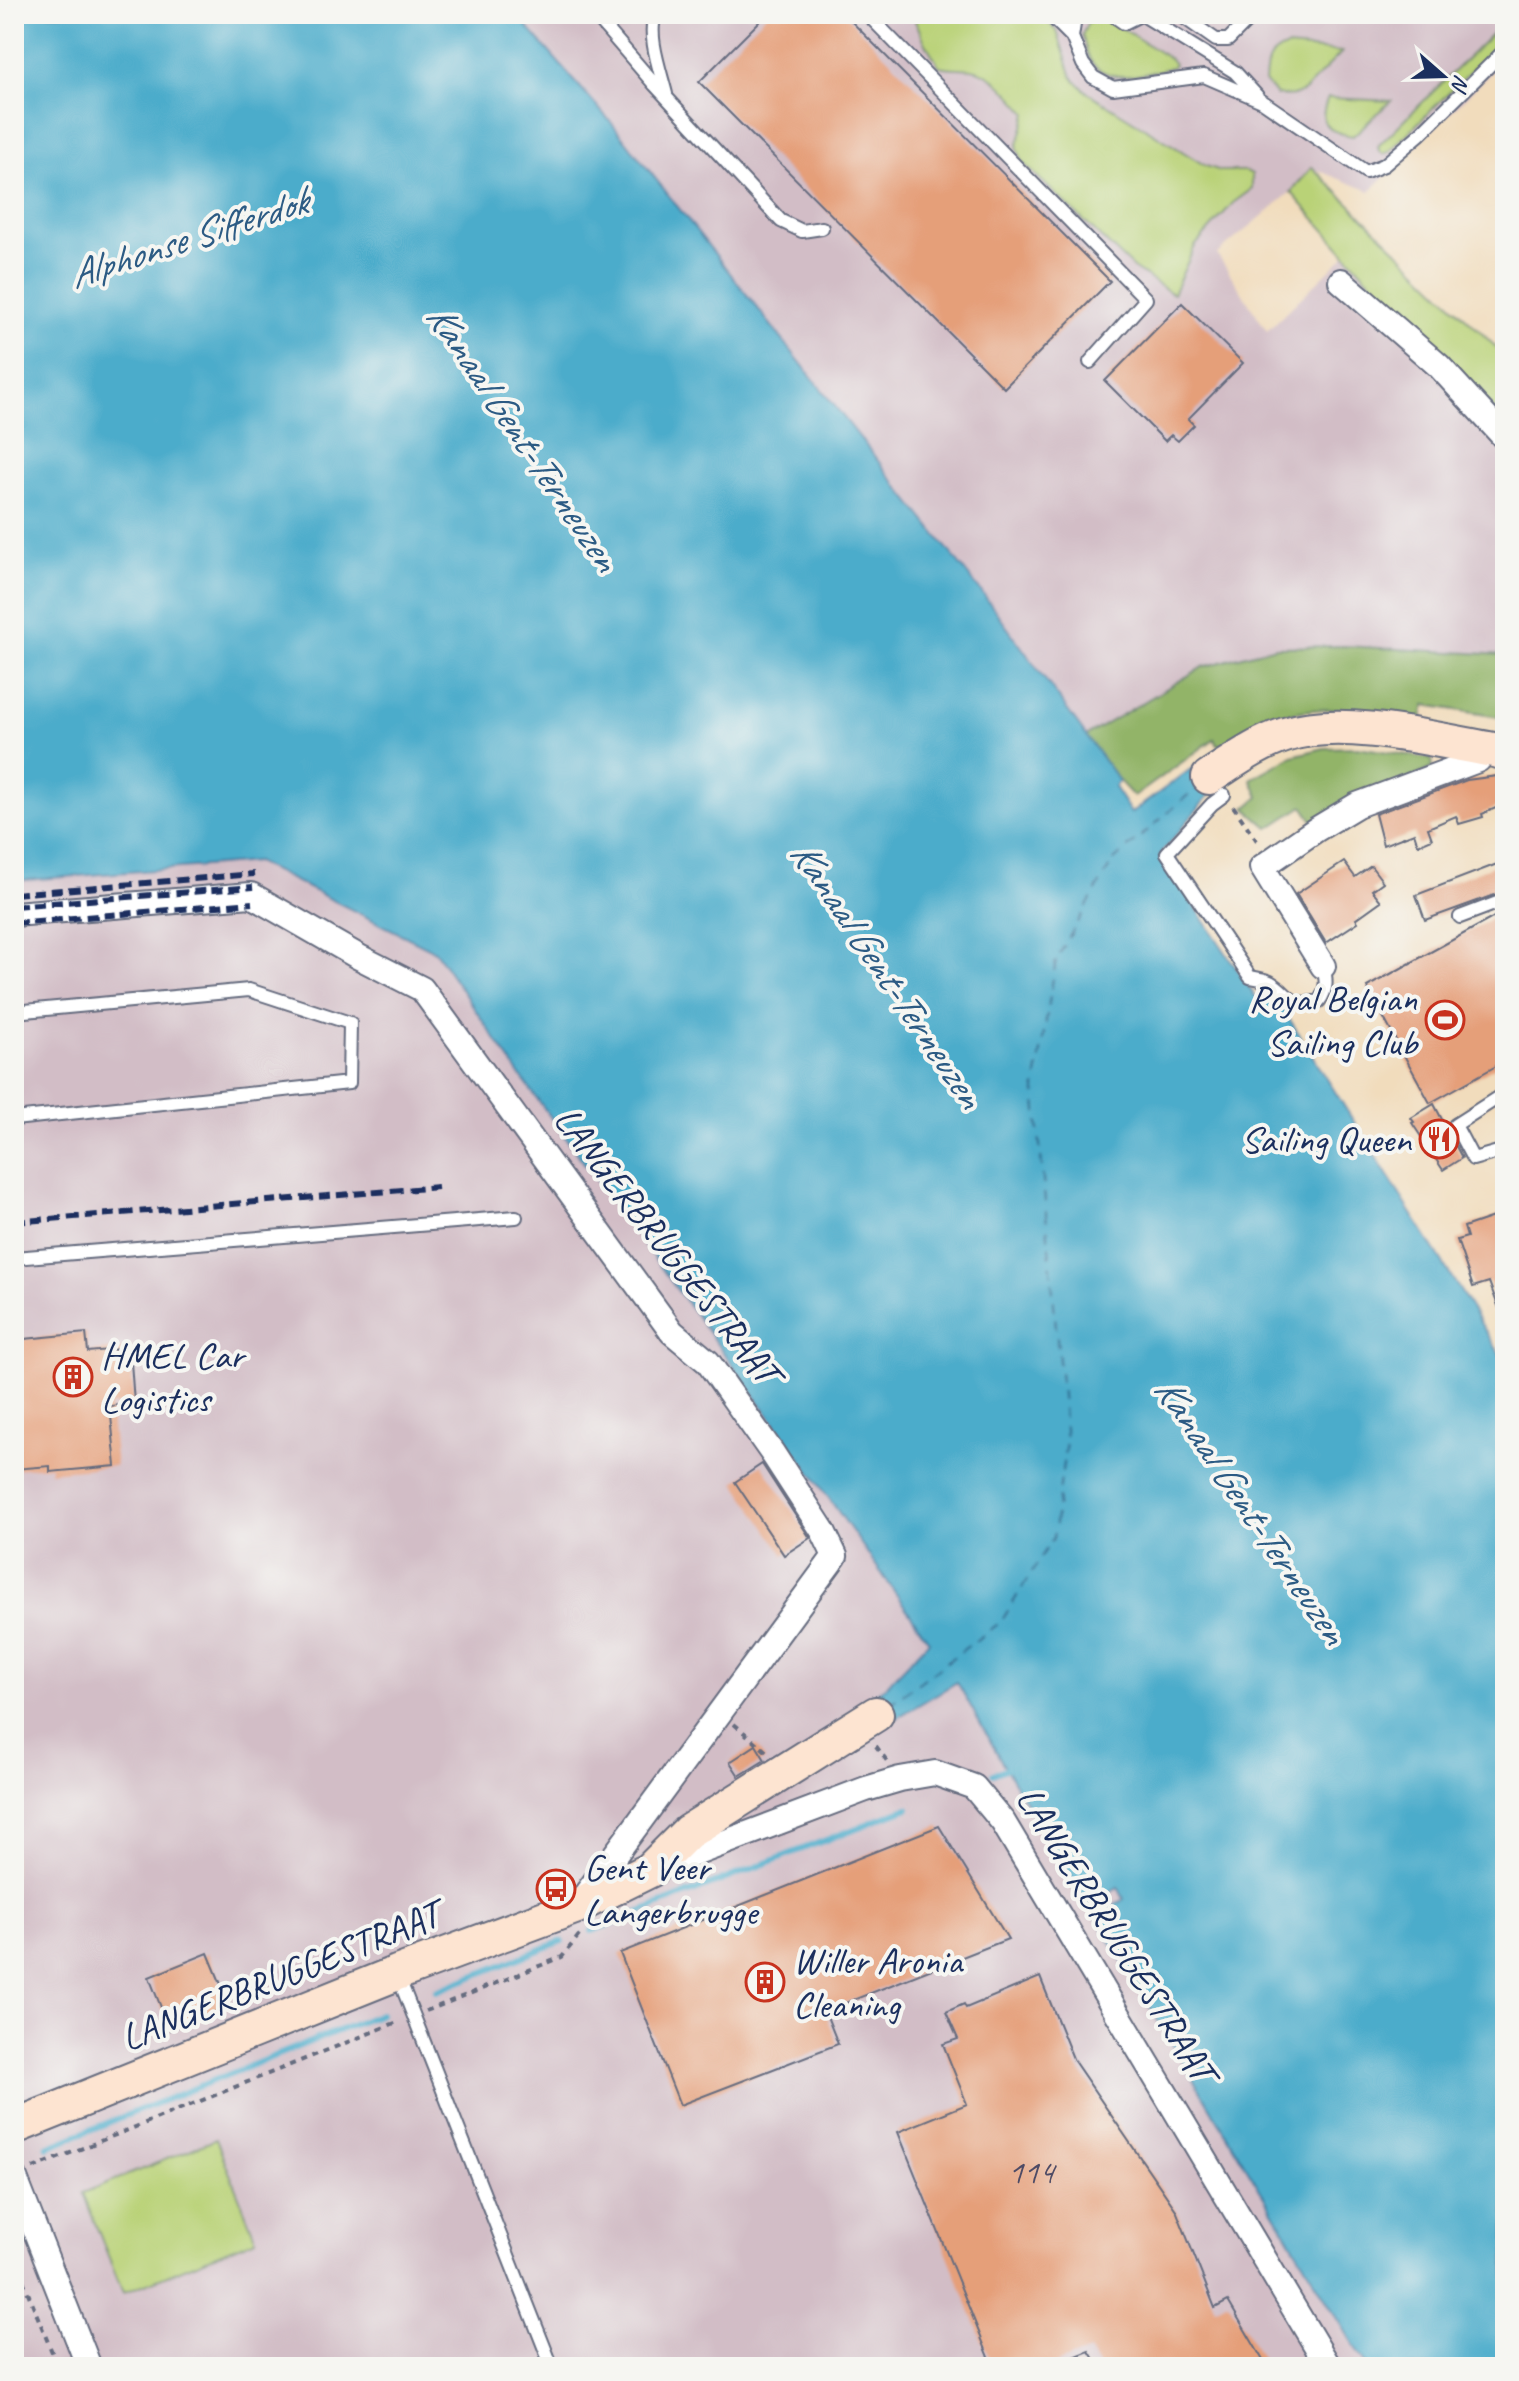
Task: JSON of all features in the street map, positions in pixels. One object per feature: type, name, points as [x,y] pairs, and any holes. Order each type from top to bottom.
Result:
[{"type":"main road","points":[[1217,786],[1250,751],[1285,735],[1325,728],[1359,728],[1492,750]]},
{"type":"main road","points":[[650,1870],[688,1832],[876,1714]]},
{"type":"main road","name":"LANGERBRUGGESTRAAT","points":[[14,2127],[397,1973],[581,1916],[650,1870]]},
{"type":"street","points":[[1341,281],[1439,366],[1505,438]]},
{"type":"street","points":[[1323,966],[1262,867],[1357,805],[1478,760],[1492,750]]},
{"type":"street","name":"LANGERBRUGGESTRAAT","points":[[14,914],[251,895],[422,989],[672,1332],[708,1362],[823,1531],[835,1556],[720,1713],[581,1916]]},
{"type":"street","name":"LANGERBRUGGESTRAAT","points":[[650,1870],[900,1779],[935,1773],[974,1787],[1003,1822],[1329,2367]]},
{"type":"street","points":[[24,2172],[89,2367]]},
{"type":"lane","points":[[594,14],[781,221],[802,231],[822,228]]},
{"type":"lane","points":[[656,14],[652,21],[656,55],[667,97]]},
{"type":"lane","points":[[871,14],[874,21],[1146,299],[1090,362]]},
{"type":"lane","points":[[1049,14],[1072,37],[1083,64],[1093,77],[1113,88],[1204,76],[1262,101],[1366,172],[1384,165],[1419,135],[1505,50]]},
{"type":"lane","points":[[1072,37],[1078,14]]},
{"type":"lane","points":[[1111,14],[1124,23],[1142,14],[1235,72],[1262,101]]},
{"type":"lane","points":[[1179,14],[1216,40],[1228,40],[1254,14]]},
{"type":"lane","points":[[1217,786],[1212,804],[1167,853],[1250,977],[1270,982],[1297,1003],[1308,1004],[1319,1001],[1326,991],[1323,966]]},
{"type":"lane","points":[[1460,917],[1505,900]]},
{"type":"lane","points":[[14,1012],[249,990],[350,1023],[349,1083],[14,1119]]},
{"type":"lane","points":[[1505,1093],[1455,1125],[1473,1159],[1505,1150]]},
{"type":"lane","points":[[14,1258],[516,1217]]},
{"type":"lane","points":[[397,1973],[552,2367]]},
{"type":"path","points":[[1217,786],[1249,830]]},
{"type":"path","points":[[720,1713],[764,1750],[770,1753],[775,1749]]},
{"type":"path","points":[[433,2008],[562,1957],[574,1944],[581,1916]]},
{"type":"path","points":[[24,2172],[394,2024]]},
{"type":"path","points":[[14,2258],[58,2367]]},
{"type":"shaded area","points":[[516,14],[1505,14],[1505,59],[1370,191],[1312,168],[1291,192],[1217,254],[1267,331],[1346,254],[1505,422],[1505,655],[1344,646],[1275,647],[1203,667],[1086,736],[983,594],[610,121]]},
{"type":"shaded area","points":[[256,862],[435,951],[519,1074],[805,1464],[930,1642],[885,1687],[871,1696],[889,1723],[957,1682],[1088,1904],[1118,1886],[1124,1899],[1096,1918],[1367,2367],[14,2367],[14,881]]},
{"type":"green space","points":[[912,14],[1040,14],[1057,31],[1072,77],[1087,92],[1206,166],[1252,174],[1252,189],[1233,203],[1195,246],[1173,294],[1133,268],[1023,163],[1017,147],[1027,113],[988,75],[972,69],[939,66]]},
{"type":"green space","points":[[1100,18],[1112,22],[1174,64],[1162,70],[1131,76],[1101,70],[1089,58],[1082,35],[1088,22]]},
{"type":"green space","points":[[1505,21],[1505,37],[1389,152],[1383,154],[1379,151],[1378,146]]},
{"type":"green space","points":[[1287,47],[1342,52],[1304,91],[1293,96],[1276,95],[1265,82],[1267,65],[1275,53]]},
{"type":"green space","points":[[1328,98],[1391,101],[1353,136],[1327,126],[1323,115]]},
{"type":"green space","points":[[1312,167],[1505,356],[1505,422],[1363,273],[1291,192]]},
{"type":"green space","points":[[1344,646],[1505,655],[1505,718],[1425,705],[1422,719],[1322,709],[1282,715],[1257,724],[1220,747],[1214,739],[1134,797],[1086,736],[1203,667],[1275,647]]},
{"type":"green space","points":[[1358,747],[1432,759],[1433,768],[1314,822],[1303,806],[1269,828],[1246,808],[1259,797],[1251,779],[1292,756],[1324,748]]},
{"type":"green space","points":[[216,2139],[256,2239],[123,2293],[83,2193]]},
{"type":"water","points":[[14,14],[516,14],[610,121],[983,594],[1119,781],[1114,787],[1131,813],[1195,766],[1211,793],[1160,854],[1255,996],[1267,999],[1285,1012],[1505,1362],[1505,2367],[1367,2367],[1096,1918],[1124,1899],[1118,1887],[1088,1905],[957,1682],[888,1723],[871,1696],[885,1687],[929,1641],[805,1464],[519,1074],[435,951],[256,862],[14,881]]},
{"type":"building","points":[[767,14],[844,14],[1110,281],[1004,388],[699,82]]},
{"type":"building","points":[[1182,303],[1243,363],[1188,419],[1194,425],[1178,441],[1171,435],[1165,441],[1105,381]]},
{"type":"building","points":[[1505,775],[1505,804],[1482,814],[1483,817],[1459,824],[1456,816],[1428,828],[1432,839],[1418,845],[1414,833],[1383,845],[1375,814],[1467,780]]},
{"type":"building","points":[[1505,861],[1505,891],[1425,920],[1416,895]]},
{"type":"building","points":[[1344,862],[1355,877],[1371,866],[1383,882],[1372,890],[1381,901],[1356,919],[1358,922],[1326,943],[1296,894]]},
{"type":"building","name":"Royal Belgian Sailing Club","points":[[1505,911],[1505,1061],[1430,1103],[1367,987]]},
{"type":"building","name":"Sailing Queen","points":[[1434,1104],[1462,1158],[1443,1170],[1411,1118]]},
{"type":"building","points":[[1505,1213],[1503,1319],[1489,1282],[1473,1287],[1457,1240],[1467,1237],[1464,1227]]},
{"type":"building","name":"HMEL Car Logistics","points":[[86,1333],[88,1352],[130,1348],[134,1403],[110,1406],[116,1466],[50,1472],[50,1466],[14,1469],[14,1340]]},
{"type":"building","points":[[762,1464],[810,1538],[784,1555],[735,1482]]},
{"type":"building","points":[[756,1745],[765,1760],[739,1776],[730,1762]]},
{"type":"building","name":"Willer Aronia Cleaning","points":[[939,1826],[1008,1939],[825,2011],[838,2044],[680,2105],[620,1953]]},
{"type":"building","points":[[208,1953],[230,2006],[170,2030],[149,1977]]},
{"type":"building","points":[[1040,1977],[1074,2061],[1176,2210],[1215,2308],[1228,2301],[1267,2367],[1099,2367],[1089,2351],[1049,2367],[993,2367],[898,2132],[967,2104],[943,2044],[958,2039],[946,2012],[964,2004],[966,2008]]},
{"type":"waterway","points":[[993,1774],[1012,1766]]},
{"type":"waterway","points":[[592,1931],[908,1808]]},
{"type":"waterway","points":[[436,1991],[562,1941]]},
{"type":"waterway","points":[[47,2147],[380,2014]]},
{"type":"ferry route","points":[[888,1705],[1001,1622],[1053,1538],[1066,1441],[1035,1088],[1056,960],[1113,861],[1196,788]]},
{"type":"railway","points":[[14,894],[254,874]]},
{"type":"railway","points":[[14,906],[253,887]]},
{"type":"railway","points":[[14,923],[252,903]]},
{"type":"railway","points":[[14,1222],[438,1187]]},
{"type":"place","name":"Royal Belgian Sailing Club","points":[[1445,1020]]},
{"type":"place","name":"Sailing Queen","points":[[1439,1139]]},
{"type":"place","name":"HMEL Car Logistics","points":[[73,1377]]},
{"type":"place","name":"Gent Veer Langerbrugge","points":[[556,1889]]},
{"type":"place","name":"Willer Aronia Cleaning","points":[[765,1982]]},
{"type":"water label","name":"Alphonse Sifferdok","points":[[188,238]]},
{"type":"water label","name":"Kanaal Gent-Terneuzen","points":[[523,437]]},
{"type":"water label","name":"Kanaal Gent-Terneuzen","points":[[887,974]]},
{"type":"water label","name":"Kanaal Gent-Terneuzen","points":[[1251,1510]]}]
